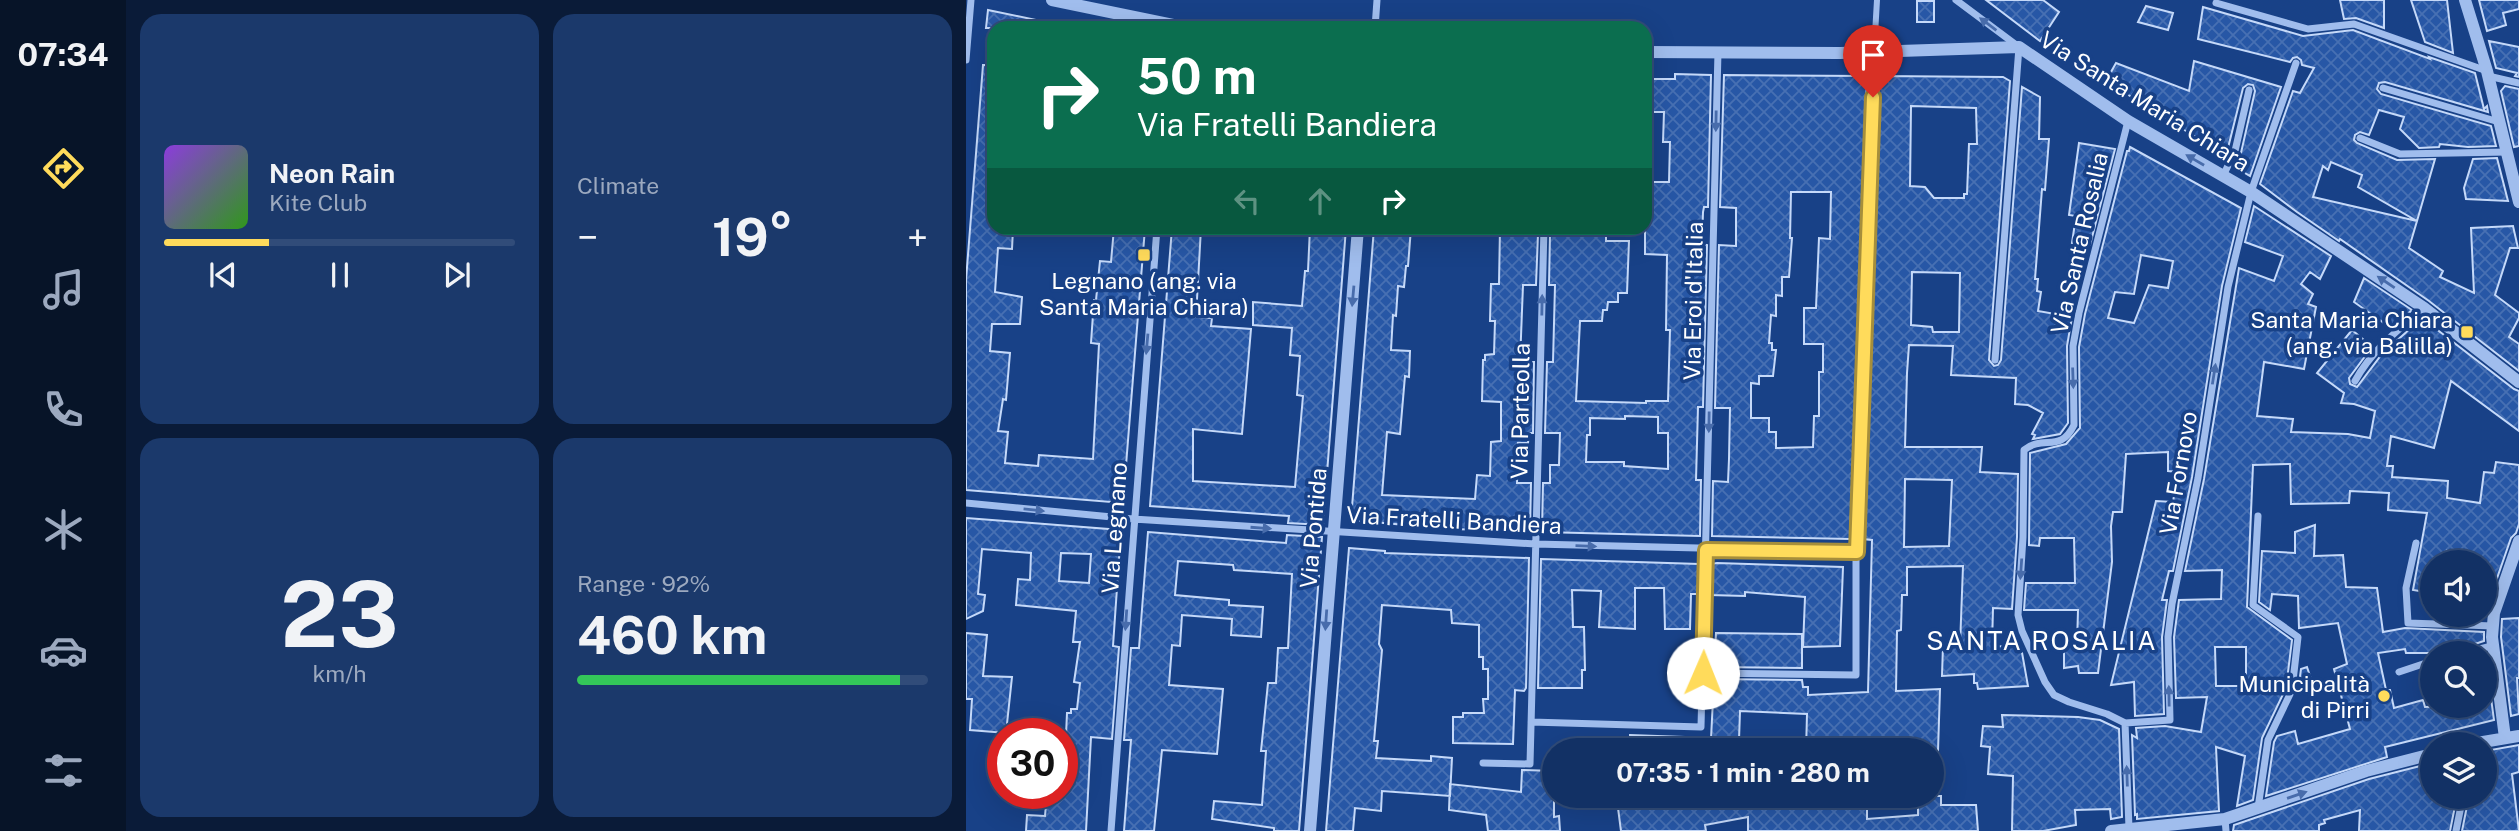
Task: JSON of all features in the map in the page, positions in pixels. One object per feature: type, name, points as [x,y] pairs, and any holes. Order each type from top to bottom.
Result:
[{"type":"street","points":[[966,61],[971,0]]},
{"type":"street","points":[[1052,0],[1146,21]]},
{"type":"street","points":[[1376,21],[1377,0]]},
{"type":"street","points":[[1703,673],[1856,675],[1857,552],[1877,0]]},
{"type":"street","points":[[1956,0],[2019,47],[1996,360]]},
{"type":"street","points":[[2465,0],[2488,73],[2519,202]]},
{"type":"street","points":[[2216,4],[2308,29],[2354,24],[2519,83]]},
{"type":"street","name":"Via Santa Maria Chiara","points":[[1652,52],[1874,52],[2019,47],[2128,121],[2251,192],[2424,308],[2519,382]]},
{"type":"street","name":"Via Eroi d'Italia","points":[[1706,550],[1718,52]]},
{"type":"street","points":[[2251,192],[2296,63]]},
{"type":"street","points":[[2383,89],[2499,122]]},
{"type":"street","points":[[2223,176],[2235,151],[2249,90]]},
{"type":"street","name":"Via Santa Rosalia","points":[[2125,723],[2107,713],[2054,695],[2039,669],[2018,615],[2023,537],[2024,450],[2032,443],[2061,442],[2069,435],[2074,425],[2073,346],[2128,121]]},
{"type":"street","points":[[2360,138],[2400,154],[2507,152]]},
{"type":"street","name":"Via Fornovo","points":[[2125,723],[2170,720],[2168,637],[2172,604],[2198,478],[2228,287],[2251,192]]},
{"type":"street","name":"Via Legnano","points":[[1111,831],[1156,235]]},
{"type":"street","name":"Via Pontida","points":[[1310,831],[1357,235]]},
{"type":"street","name":"Via Parteolla","points":[[1483,762],[1530,764],[1544,235]]},
{"type":"street","points":[[2355,381],[2366,361],[2379,346],[2424,308]]},
{"type":"street","name":"Via Fratelli Bandiera","points":[[966,503],[1133,519],[1333,533],[1535,544],[1857,552]]},
{"type":"street","points":[[2258,516],[2253,605],[2298,637],[2292,690],[2268,740],[2258,808]]},
{"type":"street","points":[[2497,604],[2519,541]]},
{"type":"street","points":[[2416,543],[2406,588],[2408,623],[2420,623]]},
{"type":"street","points":[[1531,722],[1701,727],[1706,550]]},
{"type":"street","points":[[2399,672],[2420,665]]},
{"type":"street","points":[[2497,676],[2505,737]]},
{"type":"street","points":[[2125,723],[2129,828]]},
{"type":"street","points":[[2497,739],[2519,736]]},
{"type":"street","points":[[2111,831],[2225,825],[2258,808],[2366,771],[2420,757]]},
{"type":"street","points":[[2456,831],[2460,809]]},
{"type":"building","points":[[1986,0],[2043,0],[2059,12],[2040,41]]},
{"type":"building","points":[[2340,0],[2384,0],[2384,28],[2356,18],[2344,19]]},
{"type":"building","points":[[2411,0],[2447,0],[2453,53],[2425,42]]},
{"type":"building","points":[[2479,0],[2519,0],[2519,9],[2503,13],[2506,25],[2487,31]]},
{"type":"building","points":[[1917,1],[1934,1],[1934,22],[1917,22]]},
{"type":"building","points":[[2146,6],[2173,13],[2168,30],[2138,22]]},
{"type":"building","points":[[2203,7],[2303,36],[2353,30],[2475,73],[2484,109],[2487,106],[2488,112],[2385,82],[2379,83],[2377,89],[2381,94],[2491,126],[2496,146],[2440,144],[2439,147],[2419,148],[2400,129],[2404,117],[2379,110],[2369,135],[2360,132],[2355,135],[2354,140],[2397,160],[2435,159],[2417,221],[2409,248],[2443,271],[2440,277],[2474,293],[2471,228],[2513,226],[2518,248],[2510,248],[2495,295],[2519,313],[2509,337],[2519,344],[2519,371],[2429,301],[2260,184],[2293,91],[2300,93],[2314,68],[2302,65],[2297,57],[2290,62],[2198,39]],"holes":[[[2331,162],[2362,175],[2358,187],[2417,221],[2313,197],[2323,166],[2328,170]]]},
{"type":"building","points":[[988,10],[1041,21],[987,21],[986,28]]},
{"type":"building","points":[[2489,41],[2519,47],[2519,77],[2515,76],[2517,73],[2496,68]]},
{"type":"building","points":[[2194,61],[2281,87],[2250,176],[2235,167],[2241,153],[2255,91],[2253,85],[2248,84],[2243,88],[2226,156],[2106,81],[2116,63],[2189,91]]},
{"type":"building","points":[[983,65],[987,65],[987,235],[1013,235],[1012,249],[998,248],[995,292],[1022,297],[1020,324],[992,324],[990,351],[1010,353],[1006,400],[1003,399],[998,431],[1008,432],[1005,463],[1038,466],[1039,455],[1093,459],[1099,344],[1091,343],[1100,261],[1111,262],[1113,235],[1144,235],[1123,503],[966,490],[966,280]]},
{"type":"building","points":[[1675,74],[1711,75],[1708,207],[1704,207],[1703,212],[1702,244],[1707,245],[1703,407],[1698,407],[1696,480],[1701,480],[1700,536],[1542,532],[1543,483],[1550,483],[1550,465],[1559,465],[1560,433],[1545,433],[1547,362],[1553,362],[1555,285],[1549,285],[1550,235],[1606,235],[1606,241],[1629,241],[1627,293],[1618,293],[1618,302],[1608,302],[1607,310],[1603,310],[1602,321],[1580,321],[1576,401],[1668,401],[1670,330],[1666,330],[1667,255],[1645,254],[1645,235],[1652,235],[1652,182],[1669,182],[1670,142],[1663,142],[1664,112],[1652,112],[1652,79],[1675,79]],"holes":[[[1658,417],[1658,433],[1668,433],[1668,469],[1624,466],[1624,462],[1586,462],[1590,418]]]},
{"type":"building","points":[[1724,75],[1867,76],[1850,539],[1712,536],[1713,481],[1728,482],[1729,459],[1730,408],[1715,408],[1719,245],[1736,246],[1736,208],[1720,207]],"holes":[[[1791,192],[1831,192],[1830,239],[1819,238],[1816,308],[1804,308],[1804,344],[1823,344],[1823,372],[1819,372],[1819,416],[1814,416],[1813,447],[1776,448],[1776,432],[1769,432],[1769,418],[1751,418],[1751,383],[1759,384],[1759,376],[1773,376],[1776,350],[1772,350],[1772,343],[1769,343],[1771,315],[1776,316],[1776,295],[1782,296],[1782,277],[1789,277]]]},
{"type":"building","points":[[1879,76],[2003,77],[2010,81],[1989,360],[1994,366],[2001,360],[2022,87],[2040,97],[2039,139],[2049,139],[2035,279],[2038,279],[2037,291],[2041,292],[2038,311],[2072,317],[2067,346],[2068,423],[2060,434],[2033,439],[2035,435],[2032,434],[2043,413],[2028,405],[2015,404],[2016,378],[1951,375],[1953,346],[1909,345],[1905,447],[1982,447],[1980,472],[2018,474],[2012,609],[1993,608],[1992,646],[2021,647],[2028,686],[1978,689],[1977,683],[1974,683],[1974,674],[1942,676],[1943,645],[1960,646],[1963,566],[1907,567],[1907,595],[1902,595],[1901,630],[1897,631],[1896,691],[1940,689],[1938,738],[1806,738],[1807,714],[1740,711],[1739,738],[1711,738],[1714,679],[1802,680],[1803,687],[1808,687],[1808,695],[1868,692],[1872,540],[1863,539]],"holes":[[[1911,106],[1976,108],[1977,144],[1969,144],[1967,194],[1964,194],[1964,198],[1934,198],[1925,187],[1910,186]],[[1912,272],[1960,273],[1959,332],[1933,332],[1932,327],[1911,325]],[[1905,479],[1952,480],[1949,546],[1904,547]]]},
{"type":"building","points":[[2505,86],[2519,89],[2519,146],[2514,147],[2501,91]]},
{"type":"building","points":[[2079,143],[2115,149],[2090,245],[2087,246],[2072,243],[2076,216],[2069,215]]},
{"type":"building","points":[[2130,147],[2241,208],[2222,286],[2192,477],[2173,571],[2169,571],[2162,600],[2167,600],[2162,637],[2164,714],[2135,716],[2134,682],[2111,685],[2156,501],[2173,502],[2178,472],[2168,471],[2168,452],[2126,454],[2122,512],[2113,512],[2111,526],[2112,562],[2098,673],[2079,673],[2078,666],[2064,668],[2064,645],[2077,645],[2078,610],[2024,610],[2026,583],[2075,583],[2074,538],[2040,538],[2039,546],[2029,545],[2030,453],[2066,444],[2080,428],[2079,347],[2085,314]],"holes":[[[2141,255],[2173,261],[2168,288],[2149,285],[2134,323],[2108,318],[2115,292],[2134,294]]]},
{"type":"building","points":[[2497,158],[2508,201],[2466,199],[2464,188],[2473,159]]},
{"type":"building","points":[[2254,206],[2331,256],[2320,279],[2310,272],[2301,284],[2313,294],[2308,304],[2316,307],[2304,369],[2264,362],[2257,416],[2293,419],[2291,432],[2348,434],[2370,438],[2375,411],[2341,403],[2344,393],[2317,373],[2352,330],[2372,347],[2349,378],[2350,384],[2357,387],[2382,354],[2422,318],[2519,391],[2519,431],[2451,381],[2434,448],[2391,436],[2387,466],[2393,466],[2392,477],[2448,481],[2447,498],[2480,503],[2484,472],[2494,473],[2496,462],[2519,465],[2519,524],[2511,538],[2497,578],[2497,550],[2420,550],[2427,513],[2388,510],[2389,493],[2350,491],[2349,503],[2291,504],[2290,464],[2253,465],[2247,607],[2292,640],[2286,688],[2262,738],[2253,800],[2237,806],[2245,756],[2216,747],[2219,811],[2137,819],[2132,735],[2137,738],[2136,728],[2165,726],[2201,732],[2207,697],[2176,698],[2174,637],[2179,600],[2221,599],[2222,570],[2185,571],[2204,479],[2239,268],[2274,281],[2283,256],[2245,242]],"holes":[[[2215,647],[2246,647],[2246,686],[2216,686]]]},
{"type":"building","points":[[1171,235],[1201,235],[1196,317],[1212,318],[1211,326],[1251,329],[1242,434],[1193,429],[1193,481],[1295,487],[1303,396],[1297,395],[1300,356],[1290,355],[1292,328],[1253,325],[1253,302],[1302,306],[1305,271],[1308,271],[1310,235],[1345,235],[1323,525],[1288,523],[1289,516],[1150,506]]},
{"type":"building","points":[[1373,235],[1410,235],[1404,287],[1398,286],[1396,316],[1393,315],[1391,350],[1410,351],[1409,377],[1405,376],[1400,434],[1387,432],[1382,495],[1475,499],[1477,475],[1490,476],[1491,442],[1501,441],[1501,402],[1482,401],[1483,360],[1485,355],[1494,354],[1495,321],[1490,321],[1491,284],[1499,284],[1500,235],[1538,235],[1536,285],[1523,285],[1520,362],[1534,362],[1533,433],[1529,433],[1528,443],[1518,443],[1517,483],[1531,483],[1530,531],[1450,529],[1351,520]]},
{"type":"building","points":[[2364,278],[2412,310],[2391,328],[2354,302]]},
{"type":"building","points":[[966,518],[1121,530],[1113,646],[1119,647],[1112,739],[1091,737],[1086,831],[1026,831],[1027,815],[1045,816],[1046,809],[1078,809],[1078,718],[1067,718],[1071,709],[1077,709],[1080,683],[1074,682],[1080,642],[1073,642],[1076,611],[1016,605],[1018,579],[1030,580],[1031,553],[982,549],[978,594],[985,595],[983,611],[966,619]],"holes":[[[1061,553],[1091,554],[1089,583],[1059,581]]]},
{"type":"building","points":[[2315,525],[2314,556],[2343,555],[2346,587],[2377,588],[2383,632],[2405,628],[2484,632],[2484,641],[2420,641],[2420,653],[2406,653],[2405,649],[2378,653],[2386,690],[2390,690],[2394,708],[2420,701],[2420,718],[2494,720],[2446,732],[2420,732],[2420,738],[2385,747],[2387,757],[2266,796],[2277,736],[2295,731],[2298,744],[2350,729],[2334,669],[2347,664],[2338,623],[2299,628],[2298,596],[2272,594],[2270,610],[2259,602],[2262,551],[2295,553],[2295,532]]},
{"type":"building","points":[[1148,532],[1286,543],[1287,535],[1322,537],[1299,831],[1274,831],[1274,828],[1212,819],[1214,801],[1262,805],[1266,751],[1261,751],[1268,683],[1276,683],[1278,648],[1288,648],[1292,574],[1234,570],[1233,565],[1178,561],[1175,595],[1229,600],[1229,605],[1263,607],[1261,637],[1231,635],[1232,619],[1182,615],[1180,646],[1172,645],[1169,685],[1223,689],[1217,754],[1162,750],[1154,831],[1124,831],[1131,740],[1124,740],[1131,648],[1139,648]]},
{"type":"building","points":[[1349,548],[1385,553],[1529,558],[1526,688],[1524,691],[1515,690],[1513,744],[1453,743],[1453,717],[1463,717],[1463,713],[1484,713],[1483,699],[1488,699],[1488,669],[1483,669],[1483,657],[1479,657],[1479,625],[1452,623],[1451,610],[1382,605],[1379,644],[1382,650],[1374,741],[1378,741],[1376,758],[1431,761],[1431,756],[1452,758],[1450,796],[1382,791],[1381,811],[1355,808],[1353,831],[1326,831]]},
{"type":"building","points":[[2420,552],[2420,591],[2413,590]]},
{"type":"building","points":[[1541,559],[1699,564],[1698,594],[1691,594],[1690,629],[1665,629],[1664,588],[1635,588],[1635,629],[1599,627],[1601,591],[1572,590],[1573,627],[1584,627],[1585,670],[1582,670],[1582,688],[1538,688]]},
{"type":"building","points":[[1711,564],[1843,567],[1840,646],[1803,647],[1805,597],[1745,592],[1745,596],[1710,595]]},
{"type":"building","points":[[2519,618],[2519,714],[2511,716],[2501,637],[2502,619]]},
{"type":"building","points":[[966,633],[987,635],[983,676],[1012,677],[1008,718],[987,718],[987,731],[970,730],[972,699],[966,699]]},
{"type":"building","points":[[1716,633],[1802,634],[1802,668],[1714,667]]},
{"type":"building","points":[[2307,667],[2314,688],[2298,692],[2301,669]]},
{"type":"building","points":[[2002,715],[2078,717],[2100,720],[2119,729],[2122,817],[2111,819],[2110,809],[2075,810],[2076,825],[2043,831],[2012,831],[2013,776],[1988,774],[1990,747],[1981,746],[1983,726],[2003,727]]},
{"type":"building","points":[[1630,735],[1684,737],[1684,738],[1630,738]]},
{"type":"building","points":[[2519,745],[2519,772],[2512,774],[2519,831],[2462,831],[2466,809],[2497,809],[2497,749]]},
{"type":"building","points":[[2420,766],[2420,809],[2454,809],[2450,831],[2359,831],[2360,810],[2324,820],[2325,823],[2319,825],[2319,831],[2233,831],[2234,825],[2369,779]]},
{"type":"building","points":[[1522,770],[1542,771],[1542,808],[1554,808],[1554,817],[1559,816],[1560,831],[1488,831],[1486,815],[1449,810],[1450,784],[1521,792]]},
{"type":"building","points":[[1976,805],[1978,831],[1748,831],[1748,817],[1705,825],[1706,831],[1621,831],[1618,808],[1867,808],[1867,819],[1918,815],[1918,808]]},
{"type":"place","name":"Legnano (ang. via Santa Maria Chiara)","points":[[1144,255]]},
{"type":"place","name":"Santa Maria Chiara (ang. via Balilla)","points":[[2467,332]]},
{"type":"place","name":"Municipalità di Pirri","points":[[2384,696]]},
{"type":"district","name":"SANTA ROSALIA","points":[[2042,640]]},
{"type":"route","points":[[1703,673],[1706,550],[1857,552],[1873,97]]}]
